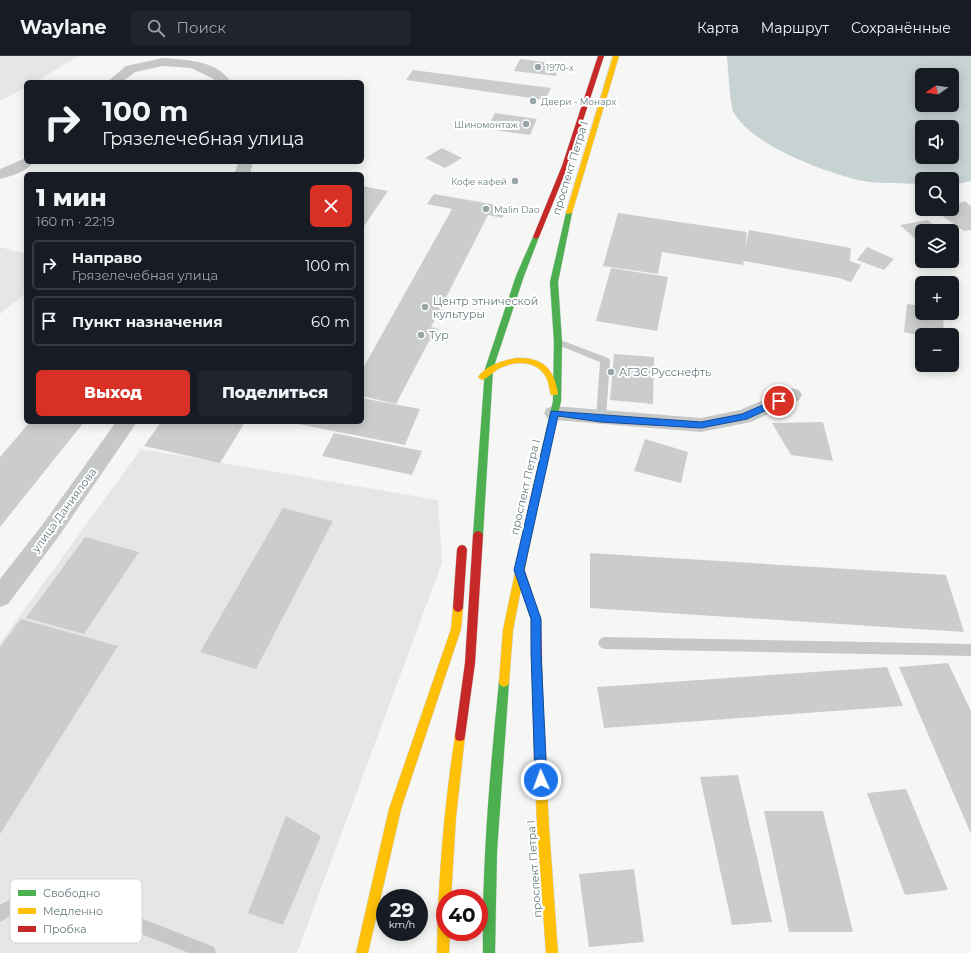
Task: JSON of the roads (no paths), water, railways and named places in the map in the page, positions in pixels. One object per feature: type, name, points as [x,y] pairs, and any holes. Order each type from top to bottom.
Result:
[{"type":"main road","name":"проспект Петра I","points":[[489,370],[520,276],[565,166],[601,56]]},
{"type":"main road","name":"проспект Петра I","points":[[552,953],[543,827],[536,619],[519,570],[556,407],[558,342],[554,282],[565,227],[616,56]]},
{"type":"main road","points":[[488,341],[508,294],[520,276]]},
{"type":"main road","points":[[478,366],[477,381],[489,370],[511,361],[521,360],[536,364],[547,372],[551,379],[556,407]]},
{"type":"main road","points":[[443,953],[444,898],[451,807],[470,663],[489,370]]},
{"type":"main road","points":[[362,953],[395,808],[456,629],[463,543]]},
{"type":"main road","points":[[489,953],[488,899],[493,809],[508,630],[519,570]]},
{"type":"street","points":[[117,80],[131,69],[163,62],[194,64],[217,75],[222,80]]},
{"type":"street","points":[[0,174],[10,172],[24,163]]},
{"type":"street","points":[[556,407],[601,418],[701,425],[744,417],[792,394]]},
{"type":"street","name":"улица Даниялова","points":[[0,597],[51,530],[126,424]]},
{"type":"lane","points":[[558,342],[605,360],[601,418]]},
{"type":"lane","points":[[604,643],[971,650]]},
{"type":"lane","points":[[0,914],[10,908]]},
{"type":"lane","points":[[142,927],[208,953]]},
{"type":"place","name":"1970-х","points":[[538,67]]},
{"type":"place","name":"Двери - Монарх","points":[[533,101]]},
{"type":"place","name":"Шиномонтаж","points":[[526,124]]},
{"type":"place","name":"Кофе кафей","points":[[515,181]]},
{"type":"place","name":"Malin Dao","points":[[486,209]]},
{"type":"place","name":"Центр этнической культуры","points":[[425,307]]},
{"type":"place","name":"Тур","points":[[421,335]]},
{"type":"place","name":"АГЗС Русснефть","points":[[611,372]]}]
